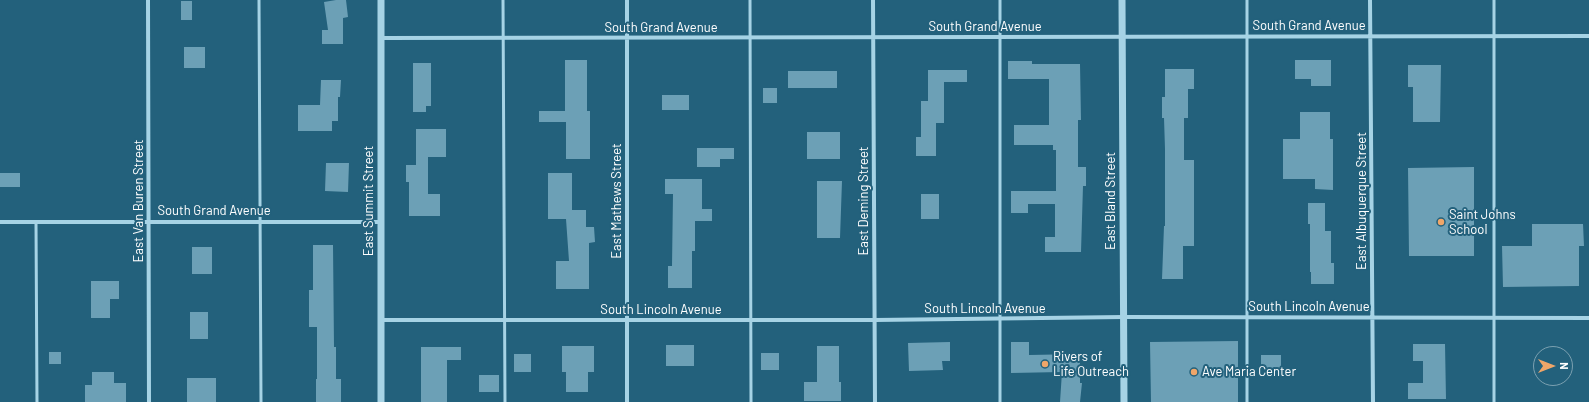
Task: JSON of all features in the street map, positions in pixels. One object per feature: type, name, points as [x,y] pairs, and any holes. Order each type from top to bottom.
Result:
[{"type":"street","name":"East Van Buren Street","points":[[148,0],[150,402]]},
{"type":"street","name":"East Summit Street","points":[[381,0],[381,402]]},
{"type":"street","name":"East Mathews Street","points":[[627,0],[627,402]]},
{"type":"street","name":"East Deming Street","points":[[873,0],[875,402]]},
{"type":"street","name":"East Bland Street","points":[[1122,0],[1124,402]]},
{"type":"street","name":"East Albuquerque Street","points":[[1370,0],[1373,402]]},
{"type":"street","name":"South Grand Avenue","points":[[381,38],[1589,36]]},
{"type":"street","name":"South Grand Avenue","points":[[0,222],[380,222]]},
{"type":"street","name":"South Lincoln Avenue","points":[[381,320],[875,320],[1372,317],[1589,318]]},
{"type":"lane","points":[[259,0],[261,402]]},
{"type":"lane","points":[[503,0],[505,402]]},
{"type":"lane","points":[[750,0],[751,402]]},
{"type":"lane","points":[[1000,0],[1000,402]]},
{"type":"lane","points":[[1247,0],[1247,402]]},
{"type":"lane","points":[[1494,0],[1494,402]]},
{"type":"lane","points":[[36,222],[37,402]]},
{"type":"building","points":[[346,0],[348,17],[343,18],[343,44],[322,44],[322,30],[328,30],[324,2]]},
{"type":"building","points":[[181,1],[192,1],[192,20],[181,20]]},
{"type":"building","points":[[184,47],[205,47],[205,68],[184,68]]},
{"type":"building","points":[[565,60],[587,60],[587,111],[590,111],[590,159],[566,159],[566,122],[539,122],[539,111],[565,111]]},
{"type":"building","points":[[1295,60],[1331,60],[1331,86],[1311,86],[1311,79],[1295,79]]},
{"type":"building","points":[[1008,61],[1032,61],[1032,64],[1080,64],[1081,120],[1078,120],[1078,167],[1086,167],[1086,186],[1083,186],[1081,252],[1045,252],[1045,237],[1055,237],[1055,204],[1028,204],[1028,213],[1011,213],[1011,191],[1056,191],[1056,150],[1053,150],[1053,145],[1014,145],[1014,125],[1049,125],[1049,79],[1008,79]]},
{"type":"building","points":[[413,63],[431,63],[431,106],[426,106],[426,112],[413,112]]},
{"type":"building","points":[[1408,65],[1441,65],[1440,122],[1413,122],[1413,87],[1408,87]]},
{"type":"building","points":[[1165,69],[1194,69],[1194,89],[1188,89],[1188,118],[1184,118],[1184,160],[1194,160],[1194,246],[1183,246],[1183,279],[1162,279],[1165,226],[1165,149],[1164,118],[1162,118],[1162,97],[1165,97]]},
{"type":"building","points":[[928,70],[967,70],[967,82],[944,82],[944,123],[936,123],[936,156],[916,156],[916,137],[921,137],[921,101],[928,101]]},
{"type":"building","points":[[788,71],[837,71],[837,88],[788,88]]},
{"type":"building","points":[[321,80],[341,80],[340,97],[338,97],[338,121],[332,121],[332,131],[298,131],[298,105],[320,105]]},
{"type":"building","points":[[763,88],[777,88],[777,103],[763,103]]},
{"type":"building","points":[[662,95],[689,95],[689,110],[662,110]]},
{"type":"building","points":[[1300,112],[1330,112],[1330,139],[1333,139],[1333,190],[1315,189],[1315,179],[1283,179],[1283,139],[1300,139]]},
{"type":"building","points":[[416,129],[446,129],[446,157],[428,157],[428,194],[440,194],[440,216],[409,216],[409,182],[406,182],[406,165],[416,165]]},
{"type":"building","points":[[807,132],[840,132],[840,159],[807,159]]},
{"type":"building","points":[[697,148],[734,148],[734,159],[720,159],[720,167],[697,167]]},
{"type":"building","points":[[326,163],[349,163],[348,192],[325,191]]},
{"type":"building","points":[[1474,167],[1474,256],[1409,256],[1408,168]]},
{"type":"building","points":[[0,173],[20,173],[20,187],[0,187]]},
{"type":"building","points":[[548,173],[572,173],[572,210],[586,210],[586,227],[594,227],[595,242],[589,243],[589,289],[556,289],[556,261],[569,261],[566,219],[548,219]]},
{"type":"building","points":[[665,179],[702,179],[702,209],[712,209],[712,221],[695,221],[695,251],[692,251],[692,288],[668,288],[668,266],[672,266],[673,194],[665,194]]},
{"type":"building","points":[[817,181],[842,181],[840,238],[817,238]]},
{"type":"building","points":[[921,194],[939,194],[939,219],[921,219]]},
{"type":"building","points":[[1308,203],[1325,203],[1325,231],[1331,231],[1331,263],[1334,263],[1334,284],[1311,284],[1310,224],[1308,224]]},
{"type":"building","points":[[1532,224],[1583,224],[1584,246],[1579,246],[1579,286],[1503,287],[1502,246],[1532,246]]},
{"type":"building","points":[[313,245],[333,245],[334,347],[336,347],[336,379],[341,379],[341,402],[316,402],[317,327],[309,327],[309,290],[313,290]]},
{"type":"building","points":[[192,247],[212,247],[212,274],[192,274]]},
{"type":"building","points":[[91,281],[119,281],[119,299],[110,299],[110,318],[91,318]]},
{"type":"building","points":[[190,312],[208,312],[208,339],[190,339]]},
{"type":"building","name":"Ave Maria Center","points":[[1238,341],[1238,402],[1151,402],[1150,342]]},
{"type":"building","points":[[950,342],[950,361],[942,361],[943,370],[909,371],[908,343]]},
{"type":"building","name":"Rivers of Life Outreach","points":[[1011,342],[1029,342],[1029,355],[1080,354],[1080,383],[1082,383],[1080,402],[1060,402],[1062,372],[1011,373]]},
{"type":"building","points":[[1413,344],[1445,344],[1446,399],[1408,399],[1408,383],[1423,383],[1423,361],[1413,361]]},
{"type":"building","points":[[666,345],[694,345],[694,366],[666,366]]},
{"type":"building","points":[[562,346],[594,346],[594,372],[588,372],[588,392],[566,392],[566,372],[562,372]]},
{"type":"building","points":[[817,346],[839,346],[839,382],[841,382],[841,401],[804,401],[804,382],[817,382]]},
{"type":"building","points":[[421,347],[461,347],[461,360],[447,360],[447,402],[421,402]]},
{"type":"building","points":[[49,352],[61,352],[61,364],[49,364]]},
{"type":"building","points":[[761,353],[779,353],[779,370],[761,370]]},
{"type":"building","points":[[514,354],[531,354],[531,372],[514,372]]},
{"type":"building","points":[[1261,355],[1281,355],[1281,368],[1261,368]]},
{"type":"building","points":[[92,372],[114,372],[114,383],[126,383],[126,402],[85,402],[85,385],[92,385]]},
{"type":"building","points":[[479,375],[499,375],[499,392],[479,392]]},
{"type":"building","points":[[187,378],[216,378],[216,402],[187,402]]},
{"type":"place","name":"Saint Johns School","points":[[1441,222]]},
{"type":"place","name":"Rivers of Life Outreach","points":[[1045,364]]},
{"type":"place","name":"Ave Maria Center","points":[[1194,372]]}]
